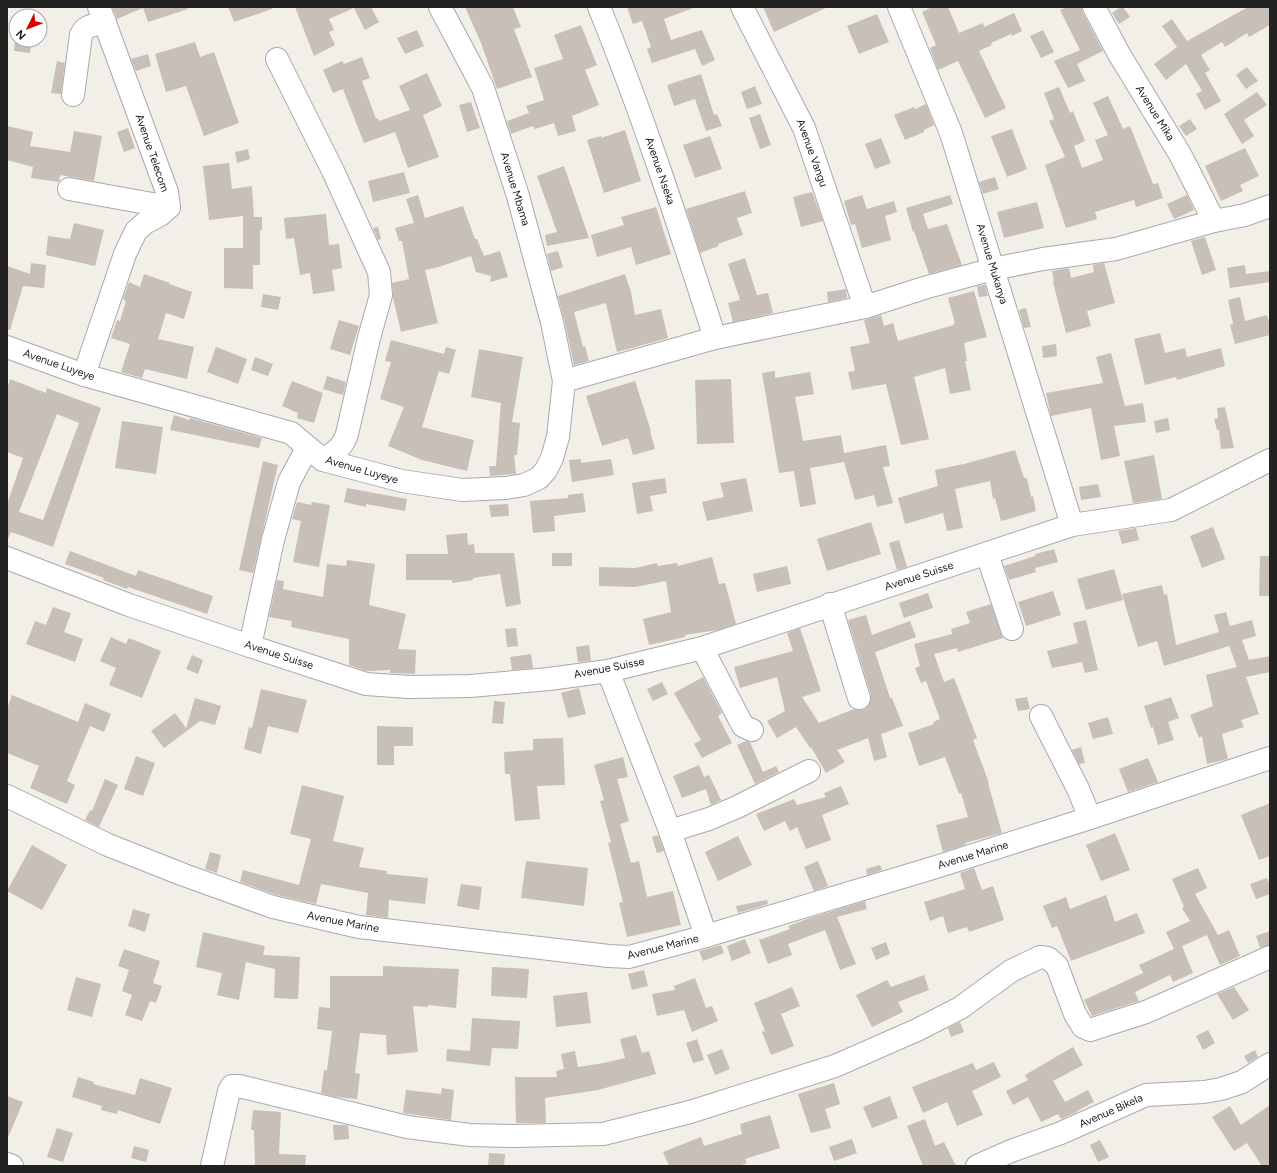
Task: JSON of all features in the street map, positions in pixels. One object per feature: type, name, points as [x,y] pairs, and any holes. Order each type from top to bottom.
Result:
[{"type":"street","name":"Avenue Mbama","points":[[440,7],[483,88],[518,196],[552,322],[564,381]]},
{"type":"street","name":"Avenue Nseka","points":[[599,7],[615,46],[668,192],[715,338]]},
{"type":"street","name":"Avenue Vangu","points":[[742,7],[804,128],[865,307]]},
{"type":"street","name":"Avenue Mukanya","points":[[899,7],[951,133],[1072,525]]},
{"type":"street","name":"Avenue Mika","points":[[1094,7],[1132,76],[1181,156],[1214,221]]},
{"type":"street","points":[[73,95],[81,35],[83,30],[102,15]]},
{"type":"street","name":"Avenue Telecom","points":[[84,375],[125,254],[136,231],[145,223],[160,215],[168,207],[167,192],[102,15]]},
{"type":"street","points":[[250,646],[273,540],[289,482],[305,452],[315,453],[339,449],[344,443],[369,338],[381,295],[379,272],[333,171],[277,58]]},
{"type":"street","points":[[69,189],[168,207]]},
{"type":"street","points":[[564,381],[715,338],[865,307],[924,288],[993,269],[1043,259],[1116,249],[1214,221],[1245,215],[1270,206]]},
{"type":"street","name":"Avenue Luyeye","points":[[7,347],[84,375],[277,429],[291,434],[315,453],[402,481],[462,490],[506,488],[524,485],[539,478],[546,470],[552,458],[558,436],[564,381]]},
{"type":"street","name":"Avenue Suisse","points":[[7,558],[129,605],[366,684],[409,687],[470,686],[549,679],[608,671],[702,648],[830,604],[1072,525],[1171,510],[1270,460]]},
{"type":"street","points":[[987,554],[1012,629]]},
{"type":"street","points":[[830,604],[859,698]]},
{"type":"street","points":[[702,648],[743,726],[752,730]]},
{"type":"street","points":[[608,671],[670,831],[706,936]]},
{"type":"street","points":[[1041,716],[1078,789],[1090,818]]},
{"type":"street","name":"Avenue Marine","points":[[7,796],[108,845],[184,876],[273,907],[359,928],[629,957],[706,936],[936,867],[1270,758]]},
{"type":"street","points":[[670,831],[692,825],[723,813],[809,771]]},
{"type":"street","points":[[212,1166],[229,1091],[232,1086],[239,1086],[407,1127],[470,1134],[514,1136],[603,1134],[697,1110],[835,1066],[917,1030],[960,1008],[1011,971],[1040,957],[1048,958],[1057,966],[1075,1014],[1083,1027],[1090,1030],[1146,1012],[1270,957]]},
{"type":"street","name":"Avenue Bikela","points":[[977,1166],[1011,1151],[1061,1133],[1146,1095],[1204,1092],[1221,1089],[1242,1082],[1270,1064]]},
{"type":"street","points":[[7,1164],[12,1166]]},
{"type":"building","points":[[112,7],[188,7],[188,9],[148,22],[143,8],[117,19]]},
{"type":"building","points":[[228,7],[272,7],[272,9],[234,22]]},
{"type":"building","points":[[295,7],[371,7],[379,22],[365,30],[354,8],[329,19],[334,30],[329,32],[335,45],[314,56]]},
{"type":"building","points":[[465,7],[513,7],[521,27],[514,29],[532,77],[497,89],[481,43]]},
{"type":"building","points":[[627,7],[693,7],[664,19],[671,40],[702,30],[715,60],[702,66],[695,49],[652,63],[647,49],[651,47],[642,21],[633,24]]},
{"type":"building","points":[[763,7],[828,7],[774,32]]},
{"type":"building","points":[[932,7],[948,7],[959,33],[983,23],[984,27],[1014,13],[1022,31],[991,43],[992,45],[979,51],[1006,108],[985,118],[958,61],[938,70],[930,48],[936,45],[922,12]]},
{"type":"building","points":[[1067,7],[1082,7],[1083,13],[1103,51],[1077,64],[1085,81],[1068,88],[1054,61],[1080,50],[1060,10]]},
{"type":"building","points":[[1123,7],[1130,17],[1119,24],[1112,13]]},
{"type":"building","points":[[1248,7],[1270,7],[1270,25],[1249,37],[1247,33],[1225,47],[1222,42],[1201,55],[1210,70],[1205,73],[1221,101],[1205,110],[1196,94],[1202,91],[1186,64],[1166,80],[1154,64],[1177,47],[1162,26],[1172,19],[1187,41]]},
{"type":"building","points":[[877,14],[889,42],[859,54],[847,26]]},
{"type":"building","points":[[581,25],[597,65],[585,70],[599,105],[572,116],[576,131],[558,136],[554,123],[535,129],[533,126],[511,134],[507,121],[529,113],[526,106],[544,100],[534,68],[563,59],[554,35]]},
{"type":"building","points":[[417,30],[424,46],[405,54],[397,38]]},
{"type":"building","points":[[1043,30],[1054,52],[1041,58],[1030,36]]},
{"type":"building","points":[[195,42],[200,57],[214,52],[239,123],[204,136],[186,86],[166,92],[155,54]]},
{"type":"building","points":[[14,48],[31,48],[30,53],[14,51]]},
{"type":"building","points":[[148,54],[151,66],[136,71],[131,59]]},
{"type":"building","points":[[362,57],[370,78],[362,81],[376,119],[378,118],[379,121],[410,110],[399,86],[427,73],[442,106],[423,115],[439,157],[408,168],[395,132],[364,143],[343,89],[333,93],[323,70],[342,61],[344,64]]},
{"type":"building","points":[[57,61],[65,63],[61,94],[51,93]]},
{"type":"building","points":[[1247,67],[1258,81],[1246,89],[1236,75]]},
{"type":"building","points":[[701,74],[714,115],[717,114],[722,126],[706,131],[695,99],[674,106],[667,85]]},
{"type":"building","points":[[755,86],[762,104],[747,109],[741,92]]},
{"type":"building","points":[[1059,87],[1070,113],[1073,111],[1085,141],[1074,146],[1082,168],[1103,160],[1095,140],[1108,135],[1093,103],[1108,96],[1123,129],[1130,126],[1153,184],[1158,183],[1163,198],[1136,207],[1134,200],[1095,212],[1097,219],[1066,228],[1045,165],[1065,157],[1049,121],[1054,119],[1044,93]]},
{"type":"building","points":[[1257,92],[1267,105],[1244,120],[1254,136],[1242,144],[1224,114]]},
{"type":"building","points":[[471,102],[480,128],[467,132],[459,105]]},
{"type":"building","points":[[926,104],[934,125],[924,130],[924,132],[905,140],[894,115]]},
{"type":"building","points":[[760,114],[771,145],[760,149],[749,118]]},
{"type":"building","points":[[1190,119],[1197,129],[1186,136],[1179,126]]},
{"type":"building","points":[[7,126],[33,132],[30,146],[70,152],[74,131],[102,136],[94,181],[60,175],[59,182],[31,178],[33,167],[7,160]]},
{"type":"building","points":[[128,128],[135,148],[124,152],[117,132]]},
{"type":"building","points":[[1012,129],[1027,169],[1007,177],[991,136]]},
{"type":"building","points":[[625,130],[641,181],[604,193],[587,140],[601,136],[601,138]]},
{"type":"building","points":[[710,136],[722,169],[695,178],[683,145]]},
{"type":"building","points":[[881,138],[891,163],[875,169],[865,144]]},
{"type":"building","points":[[1245,148],[1259,176],[1240,185],[1243,191],[1221,201],[1205,166]]},
{"type":"building","points":[[248,149],[250,159],[237,163],[235,152]]},
{"type":"building","points":[[229,163],[232,189],[252,186],[254,217],[262,217],[262,230],[260,230],[260,265],[253,265],[253,289],[224,288],[224,248],[243,248],[243,216],[209,220],[203,166]]},
{"type":"building","points":[[564,166],[589,238],[547,246],[545,235],[557,232],[537,176]]},
{"type":"building","points":[[404,172],[410,193],[373,202],[368,181]]},
{"type":"building","points":[[995,177],[999,189],[983,194],[979,182]]},
{"type":"building","points":[[745,191],[752,213],[737,218],[743,235],[718,244],[719,246],[700,253],[686,209]]},
{"type":"building","points":[[812,192],[823,221],[801,227],[793,197]]},
{"type":"building","points":[[418,195],[425,218],[463,206],[475,239],[477,239],[484,256],[500,251],[508,277],[490,282],[491,276],[476,272],[471,256],[439,267],[425,270],[438,323],[401,332],[393,298],[392,283],[409,279],[402,241],[399,241],[395,228],[414,223],[406,199]]},
{"type":"building","points":[[862,195],[867,209],[894,201],[897,212],[885,216],[891,240],[862,248],[855,224],[851,225],[844,201]]},
{"type":"building","points":[[950,195],[953,204],[923,214],[928,229],[947,224],[962,265],[929,274],[914,231],[913,232],[906,208]]},
{"type":"building","points":[[1187,195],[1194,210],[1174,219],[1167,204]]},
{"type":"building","points":[[1037,202],[1044,228],[1004,238],[997,212]]},
{"type":"building","points":[[656,207],[671,254],[636,265],[631,247],[597,257],[591,235],[624,225],[621,217]]},
{"type":"building","points":[[326,214],[329,245],[339,244],[342,268],[332,270],[335,291],[313,294],[310,273],[300,275],[294,238],[286,239],[284,218]]},
{"type":"building","points":[[74,223],[104,230],[95,266],[46,255],[48,236],[70,239]]},
{"type":"building","points":[[378,227],[381,239],[378,240],[373,228]]},
{"type":"building","points":[[1205,237],[1216,270],[1202,275],[1191,241]]},
{"type":"building","points":[[558,251],[563,267],[551,271],[547,254]]},
{"type":"building","points":[[745,258],[757,295],[768,293],[773,313],[733,322],[728,303],[740,300],[728,264]]},
{"type":"building","points":[[31,263],[46,265],[44,288],[23,286],[10,330],[7,329],[7,266],[30,274]]},
{"type":"building","points":[[1104,263],[1115,303],[1087,311],[1091,326],[1066,333],[1053,282],[1052,271],[1069,268],[1071,278],[1094,272],[1093,265]]},
{"type":"building","points":[[1245,265],[1246,274],[1270,271],[1270,282],[1230,288],[1227,268]]},
{"type":"building","points":[[144,274],[192,292],[184,319],[166,313],[158,339],[194,347],[187,379],[145,369],[142,378],[121,372],[130,344],[111,338],[117,320],[120,321],[126,301],[123,299],[129,282],[140,287]]},
{"type":"building","points":[[625,274],[631,292],[635,315],[661,309],[668,338],[617,352],[606,303],[574,312],[583,347],[585,346],[589,361],[574,365],[558,296]]},
{"type":"building","points":[[985,285],[988,296],[979,297],[977,286]]},
{"type":"building","points":[[846,289],[847,298],[828,302],[827,292]]},
{"type":"building","points":[[974,291],[987,337],[964,343],[967,361],[965,361],[971,390],[950,394],[945,368],[914,377],[929,439],[901,445],[886,384],[852,390],[848,372],[855,371],[850,347],[870,343],[864,320],[881,315],[884,326],[893,323],[898,341],[954,325],[953,324],[955,323],[948,298]]},
{"type":"building","points":[[263,294],[281,297],[278,310],[261,307]]},
{"type":"building","points":[[1240,297],[1245,321],[1267,315],[1270,326],[1270,335],[1235,344],[1230,325],[1233,324],[1228,300]]},
{"type":"building","points":[[1026,308],[1031,327],[1024,328],[1019,310]]},
{"type":"building","points":[[339,320],[359,326],[350,355],[330,349]]},
{"type":"building","points":[[1160,333],[1165,353],[1185,348],[1187,357],[1221,348],[1225,366],[1177,380],[1176,377],[1145,385],[1134,339]]},
{"type":"building","points":[[391,340],[444,354],[446,347],[456,350],[449,374],[439,371],[422,427],[474,440],[467,471],[422,460],[388,446],[404,407],[380,399],[391,362],[385,361]]},
{"type":"building","points":[[1056,344],[1057,356],[1043,358],[1042,346]]},
{"type":"building","points":[[216,347],[247,359],[238,384],[207,372]]},
{"type":"building","points":[[479,349],[523,357],[512,422],[520,423],[517,455],[514,455],[516,474],[490,476],[489,466],[496,466],[501,403],[471,397]]},
{"type":"building","points":[[1111,353],[1125,406],[1143,403],[1146,422],[1114,426],[1120,456],[1101,460],[1091,408],[1051,416],[1046,393],[1103,383],[1096,357]]},
{"type":"building","points":[[255,357],[273,364],[268,376],[251,370]]},
{"type":"building","points":[[775,371],[775,378],[810,372],[814,394],[795,397],[803,441],[841,435],[844,453],[886,445],[890,466],[883,467],[893,503],[877,507],[874,495],[855,500],[844,462],[810,468],[816,504],[800,507],[794,471],[779,473],[762,373]]},
{"type":"building","points":[[327,376],[346,382],[343,395],[323,389]]},
{"type":"building","points":[[10,379],[46,393],[47,388],[101,408],[53,547],[11,532],[7,541],[7,504],[23,458],[7,452],[7,389]],"holes":[[[57,414],[79,423],[43,520],[19,512]]]},
{"type":"building","points":[[731,379],[734,443],[697,444],[695,380]]},
{"type":"building","points":[[292,381],[323,393],[314,423],[297,418],[298,413],[282,406]]},
{"type":"building","points":[[635,381],[651,431],[655,449],[633,455],[628,438],[602,446],[586,396]]},
{"type":"building","points":[[1225,407],[1234,448],[1221,449],[1219,430],[1217,430],[1214,419],[1218,418],[1217,408]]},
{"type":"building","points":[[174,415],[262,438],[259,448],[170,430]]},
{"type":"building","points":[[1168,418],[1170,430],[1156,433],[1154,421]]},
{"type":"building","points":[[122,421],[163,427],[156,474],[115,468]]},
{"type":"building","points":[[1015,450],[1024,478],[1027,478],[1036,511],[1001,521],[995,498],[993,499],[990,481],[955,489],[963,528],[947,531],[943,513],[905,524],[898,498],[938,486],[935,470],[964,464]]},
{"type":"building","points":[[1154,455],[1162,499],[1133,503],[1124,461]]},
{"type":"building","points":[[581,459],[581,463],[611,459],[614,475],[572,482],[569,460]]},
{"type":"building","points":[[263,461],[278,465],[253,573],[239,570]]},
{"type":"building","points":[[665,478],[667,493],[650,496],[653,511],[637,514],[632,483]]},
{"type":"building","points":[[746,478],[753,511],[707,521],[702,502],[724,497],[720,483]]},
{"type":"building","points":[[1098,484],[1101,497],[1081,500],[1079,487]]},
{"type":"building","points":[[347,488],[407,499],[405,511],[366,504],[366,507],[344,502]]},
{"type":"building","points":[[583,493],[586,512],[554,516],[555,531],[533,533],[530,501],[568,498],[568,495]]},
{"type":"building","points":[[297,502],[311,505],[312,502],[330,505],[319,567],[293,562],[301,521],[292,519]]},
{"type":"building","points":[[508,504],[509,516],[491,517],[489,505]]},
{"type":"building","points":[[871,522],[881,554],[827,571],[817,539]]},
{"type":"building","points":[[1213,527],[1225,559],[1202,568],[1190,536]]},
{"type":"building","points":[[1136,528],[1139,540],[1122,544],[1118,531]]},
{"type":"building","points":[[467,533],[468,545],[474,544],[475,553],[514,553],[521,604],[506,607],[500,574],[452,583],[452,580],[406,580],[406,554],[448,554],[446,535]]},
{"type":"building","points":[[899,540],[907,567],[897,570],[889,543]]},
{"type":"building","points":[[1054,549],[1058,562],[1035,568],[1036,572],[1009,580],[1004,566],[1035,556],[1035,554]]},
{"type":"building","points":[[70,551],[136,576],[138,570],[213,596],[207,614],[128,587],[127,589],[103,580],[104,578],[65,564]]},
{"type":"building","points":[[552,553],[572,553],[572,566],[552,566]]},
{"type":"building","points":[[1260,556],[1270,556],[1270,596],[1259,596]]},
{"type":"building","points":[[712,557],[719,584],[725,583],[736,624],[718,630],[685,635],[685,637],[649,645],[643,619],[671,612],[666,581],[635,587],[599,586],[599,567],[635,568],[657,563],[658,566],[677,563],[678,566]]},
{"type":"building","points":[[347,560],[375,564],[369,605],[406,614],[398,649],[416,650],[415,674],[390,673],[390,670],[366,671],[349,665],[349,639],[291,627],[292,621],[269,617],[277,580],[284,581],[283,589],[323,597],[327,564],[346,566]]},
{"type":"building","points":[[787,566],[791,584],[757,592],[753,574]]},
{"type":"building","points":[[1114,569],[1123,600],[1086,610],[1077,579]]},
{"type":"building","points":[[1162,585],[1164,595],[1167,594],[1176,645],[1219,632],[1214,615],[1226,612],[1230,626],[1252,620],[1256,636],[1242,640],[1249,660],[1270,656],[1270,672],[1246,677],[1259,714],[1241,720],[1244,727],[1222,734],[1228,759],[1207,764],[1202,736],[1199,738],[1190,715],[1213,706],[1206,675],[1237,667],[1229,646],[1164,666],[1157,641],[1138,647],[1122,594]]},
{"type":"building","points":[[1053,591],[1061,615],[1026,626],[1018,602]]},
{"type":"building","points":[[928,593],[933,608],[904,618],[899,603]]},
{"type":"building","points":[[991,604],[1003,638],[958,652],[957,648],[934,654],[944,682],[954,678],[977,738],[973,740],[989,783],[1002,833],[965,843],[965,845],[943,852],[936,825],[968,817],[961,793],[959,794],[945,757],[919,766],[908,733],[934,724],[933,722],[940,719],[926,681],[921,683],[915,668],[920,666],[914,644],[952,634],[951,629],[970,623],[966,612]]},
{"type":"building","points":[[53,607],[71,613],[64,632],[83,639],[75,662],[26,644],[35,621],[46,625]]},
{"type":"building","points":[[866,615],[872,635],[910,621],[916,637],[875,652],[890,698],[892,698],[903,726],[881,734],[887,757],[874,761],[868,738],[837,750],[845,762],[826,773],[811,747],[810,748],[796,727],[777,738],[767,721],[785,711],[777,677],[740,688],[734,667],[793,651],[787,633],[800,628],[821,691],[802,697],[819,723],[854,709],[863,710],[871,701],[871,695],[848,620]]},
{"type":"building","points":[[1086,620],[1098,670],[1085,673],[1082,662],[1052,668],[1047,651],[1078,643],[1073,623]]},
{"type":"building","points":[[516,628],[518,646],[507,647],[505,629]]},
{"type":"building","points":[[111,637],[126,644],[129,638],[161,651],[142,698],[109,685],[116,668],[100,661]]},
{"type":"building","points":[[589,645],[591,661],[578,662],[576,647]]},
{"type":"building","points":[[531,654],[533,668],[512,670],[510,657]]},
{"type":"building","points":[[192,655],[203,660],[198,674],[186,669]]},
{"type":"building","points":[[703,677],[722,713],[718,716],[732,743],[702,758],[694,744],[701,740],[674,693]]},
{"type":"building","points":[[662,682],[668,694],[653,701],[647,689]]},
{"type":"building","points":[[579,688],[586,714],[568,718],[561,693]]},
{"type":"building","points":[[261,689],[307,700],[298,733],[268,726],[261,754],[244,749],[249,727],[252,728]]},
{"type":"building","points":[[12,695],[78,722],[85,703],[111,714],[104,732],[90,726],[67,781],[75,785],[67,804],[30,788],[39,766],[7,753],[7,709]]},
{"type":"building","points":[[1027,697],[1030,709],[1018,711],[1015,699]]},
{"type":"building","points":[[1171,697],[1179,718],[1168,722],[1174,740],[1158,745],[1153,727],[1151,728],[1144,706]]},
{"type":"building","points":[[195,698],[221,706],[215,725],[200,721],[164,748],[151,731],[175,713],[186,728]]},
{"type":"building","points":[[494,701],[505,702],[503,724],[492,723]]},
{"type":"building","points":[[1108,717],[1113,734],[1093,739],[1088,723]]},
{"type":"building","points":[[377,726],[413,727],[413,746],[394,746],[394,765],[377,765]]},
{"type":"building","points":[[563,738],[565,785],[537,786],[540,819],[515,821],[510,774],[505,774],[504,752],[533,750],[533,739]]},
{"type":"building","points":[[746,741],[750,742],[763,772],[776,766],[779,772],[755,784],[737,745]]},
{"type":"building","points":[[1081,747],[1085,763],[1079,764],[1072,750]]},
{"type":"building","points":[[136,756],[155,763],[143,796],[124,789]]},
{"type":"building","points":[[623,757],[628,777],[617,779],[629,821],[620,824],[631,863],[639,861],[647,897],[673,891],[681,925],[627,937],[619,903],[623,902],[608,843],[611,842],[600,801],[604,800],[594,765]]},
{"type":"building","points":[[1148,758],[1158,782],[1128,792],[1119,769]]},
{"type":"building","points":[[699,765],[704,777],[709,775],[721,800],[711,805],[706,789],[682,798],[673,776]]},
{"type":"building","points":[[105,779],[118,785],[99,827],[85,820],[90,810],[92,811]]},
{"type":"building","points":[[302,785],[344,796],[333,841],[364,848],[359,867],[387,871],[387,874],[428,878],[425,904],[389,900],[388,918],[366,915],[368,893],[321,884],[316,904],[277,895],[240,882],[243,870],[299,885],[311,839],[290,834]]},
{"type":"building","points":[[841,786],[849,804],[822,815],[831,840],[806,849],[797,827],[790,831],[785,821],[764,831],[756,814],[794,799],[797,805],[826,797],[824,793]]},
{"type":"building","points":[[1270,803],[1270,856],[1259,860],[1241,815]]},
{"type":"building","points":[[1115,833],[1130,870],[1101,881],[1086,845]]},
{"type":"building","points":[[658,835],[664,851],[657,853],[652,837]]},
{"type":"building","points":[[738,836],[752,865],[718,881],[705,852]]},
{"type":"building","points":[[32,845],[67,865],[42,910],[7,891]]},
{"type":"building","points":[[210,852],[221,855],[217,873],[205,869]]},
{"type":"building","points":[[526,861],[588,868],[584,906],[521,898]]},
{"type":"building","points":[[818,861],[828,886],[814,891],[804,867]]},
{"type":"building","points":[[880,865],[882,870],[867,875],[866,869]]},
{"type":"building","points":[[974,868],[982,890],[993,886],[1004,920],[969,932],[967,927],[948,933],[943,916],[930,921],[924,902],[965,889],[960,873]]},
{"type":"building","points":[[1198,868],[1207,888],[1195,894],[1218,935],[1229,930],[1240,956],[1220,965],[1207,935],[1182,946],[1193,973],[1173,982],[1170,975],[1135,992],[1139,1001],[1092,1016],[1084,1000],[1143,973],[1139,965],[1174,949],[1166,932],[1190,921],[1182,908],[1184,907],[1172,879]]},
{"type":"building","points":[[1267,878],[1270,885],[1270,894],[1256,899],[1250,884]]},
{"type":"building","points":[[461,884],[482,887],[479,910],[457,906]]},
{"type":"building","points":[[1106,895],[1115,922],[1137,913],[1145,933],[1071,961],[1057,926],[1052,928],[1043,906],[1066,897],[1070,909]]},
{"type":"building","points":[[767,900],[768,904],[738,913],[736,906]]},
{"type":"building","points":[[865,901],[867,909],[837,917],[856,964],[840,970],[825,930],[788,944],[792,955],[768,964],[759,940],[790,929],[788,926]]},
{"type":"building","points":[[133,909],[150,914],[145,932],[128,926]]},
{"type":"building","points":[[1270,931],[1270,945],[1260,948],[1256,936]]},
{"type":"building","points":[[203,932],[265,946],[263,955],[300,957],[298,999],[274,998],[275,969],[246,962],[239,1000],[217,995],[222,973],[196,967]]},
{"type":"building","points":[[745,939],[751,953],[732,961],[727,946]]},
{"type":"building","points":[[886,942],[890,954],[876,960],[871,948]]},
{"type":"building","points":[[721,945],[724,953],[703,961],[699,951]]},
{"type":"building","points":[[124,949],[160,961],[153,983],[162,986],[156,1003],[150,1001],[142,1021],[125,1015],[132,995],[122,991],[129,970],[118,966]]},
{"type":"building","points":[[383,966],[459,969],[456,1008],[428,1005],[428,1007],[413,1006],[418,1052],[387,1055],[386,1035],[360,1033],[355,1073],[360,1074],[357,1099],[335,1097],[321,1093],[324,1070],[327,1070],[332,1031],[317,1029],[319,1007],[330,1008],[330,976],[383,976]]},
{"type":"building","points":[[492,967],[529,969],[527,998],[491,996]]},
{"type":"building","points":[[644,970],[648,986],[632,990],[628,974]]},
{"type":"building","points":[[924,975],[929,990],[898,1002],[903,1012],[872,1027],[856,995],[887,980],[891,987]]},
{"type":"building","points":[[76,977],[101,984],[92,1017],[67,1010]]},
{"type":"building","points":[[695,978],[706,1008],[712,1006],[718,1021],[692,1032],[684,1010],[657,1016],[652,994],[675,990],[674,986]]},
{"type":"building","points":[[792,987],[800,1006],[781,1014],[794,1046],[771,1055],[762,1032],[765,1031],[754,1003]]},
{"type":"building","points":[[1234,987],[1249,1010],[1233,1020],[1217,994]]},
{"type":"building","points":[[587,992],[591,1023],[556,1027],[553,996]]},
{"type":"building","points":[[472,1018],[520,1021],[518,1049],[492,1048],[490,1066],[446,1061],[447,1049],[470,1051]]},
{"type":"building","points":[[960,1022],[964,1032],[951,1037],[948,1028]]},
{"type":"building","points":[[1208,1030],[1215,1043],[1203,1050],[1196,1036]]},
{"type":"building","points":[[636,1035],[642,1053],[649,1051],[656,1074],[598,1090],[545,1098],[546,1123],[516,1123],[515,1077],[557,1077],[556,1071],[564,1069],[561,1054],[575,1051],[578,1067],[625,1058],[620,1039]]},
{"type":"building","points":[[697,1039],[704,1060],[693,1063],[686,1043]]},
{"type":"building","points":[[1073,1047],[1083,1065],[1053,1081],[1065,1102],[1088,1090],[1094,1102],[1061,1119],[1058,1114],[1041,1122],[1028,1097],[1013,1105],[1006,1091],[1028,1080],[1025,1075]]},
{"type":"building","points":[[722,1049],[730,1069],[715,1075],[707,1055]]},
{"type":"building","points":[[1255,1050],[1258,1057],[1248,1063],[1244,1056]]},
{"type":"building","points":[[994,1062],[1001,1077],[972,1091],[983,1115],[957,1126],[947,1102],[923,1113],[912,1087],[973,1063],[976,1070]]},
{"type":"building","points":[[78,1077],[94,1082],[93,1084],[135,1095],[140,1078],[172,1088],[160,1124],[118,1110],[117,1114],[101,1110],[102,1106],[72,1097]]},
{"type":"building","points":[[834,1083],[840,1104],[825,1109],[831,1128],[811,1133],[798,1094]]},
{"type":"building","points":[[442,1088],[454,1090],[451,1120],[403,1113],[406,1090],[441,1094]]},
{"type":"building","points":[[7,1096],[23,1102],[7,1140]]},
{"type":"building","points":[[890,1096],[898,1118],[872,1128],[863,1107]]},
{"type":"building","points":[[1270,1105],[1270,1166],[1262,1166],[1247,1143],[1234,1151],[1212,1117],[1230,1106],[1241,1125]]},
{"type":"building","points":[[253,1110],[281,1112],[279,1154],[306,1155],[305,1166],[255,1166],[254,1130],[251,1130]]},
{"type":"building","points":[[770,1115],[780,1148],[745,1159],[747,1163],[739,1166],[669,1166],[663,1152],[701,1137],[704,1146],[742,1134],[740,1124]]},
{"type":"building","points":[[925,1119],[935,1146],[944,1142],[956,1166],[923,1166],[907,1126]]},
{"type":"building","points":[[333,1125],[348,1125],[349,1139],[334,1140]]},
{"type":"building","points":[[57,1128],[73,1133],[63,1162],[47,1157]]},
{"type":"building","points":[[852,1139],[857,1153],[834,1161],[829,1147]]},
{"type":"building","points":[[1100,1140],[1109,1157],[1098,1162],[1090,1145]]},
{"type":"building","points":[[134,1146],[149,1150],[146,1162],[131,1158]]},
{"type":"building","points":[[489,1153],[505,1154],[504,1166],[488,1166]]}]
